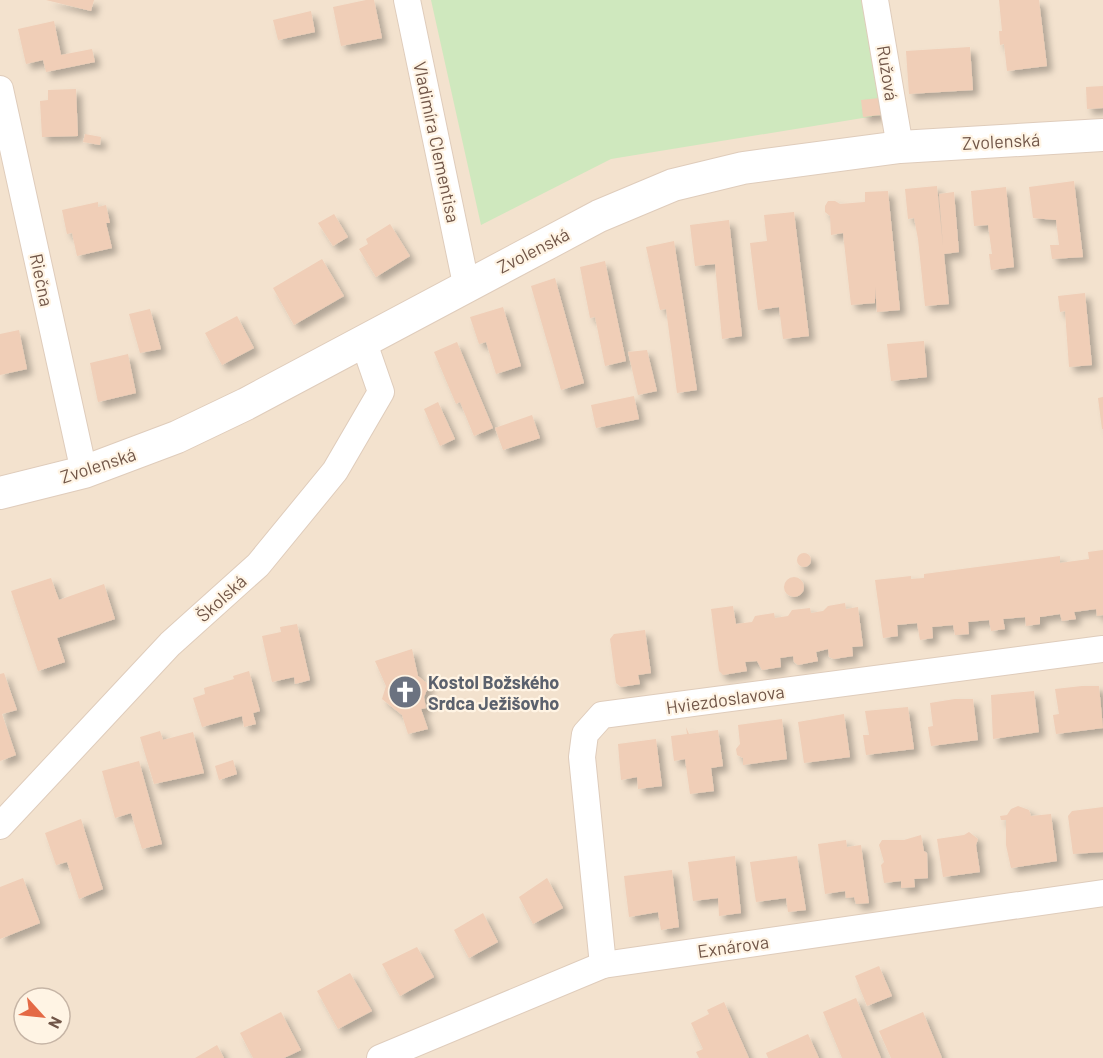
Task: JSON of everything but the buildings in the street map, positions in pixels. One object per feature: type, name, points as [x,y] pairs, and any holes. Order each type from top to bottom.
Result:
[{"type":"street","name":"Vladimíra Clementisa","points":[[407,0],[466,284]]},
{"type":"street","name":"Ružová","points":[[875,0],[900,147]]},
{"type":"street","name":"Riečna","points":[[0,89],[4,124],[84,471]]},
{"type":"street","name":"Zvolenská","points":[[0,493],[84,471],[177,437],[246,404],[466,284],[599,216],[673,185],[743,168],[900,147],[1103,135]]},
{"type":"street","name":"Školská","points":[[0,826],[170,644],[258,565],[334,471],[381,392],[363,340]]},
{"type":"street","name":"Hviezdoslavova","points":[[603,965],[582,758],[585,734],[602,715],[1103,649]]},
{"type":"street","name":"Exnárova","points":[[380,1058],[603,965],[1103,893]]},
{"type":"shaded area","points":[[0,0],[1103,0],[1103,1058],[0,1058]]},
{"type":"green space","points":[[431,0],[862,0],[881,115],[611,159],[481,225]]},
{"type":"place","name":"Kostol Božského Srdca Ježišovho","points":[[405,692]]}]
